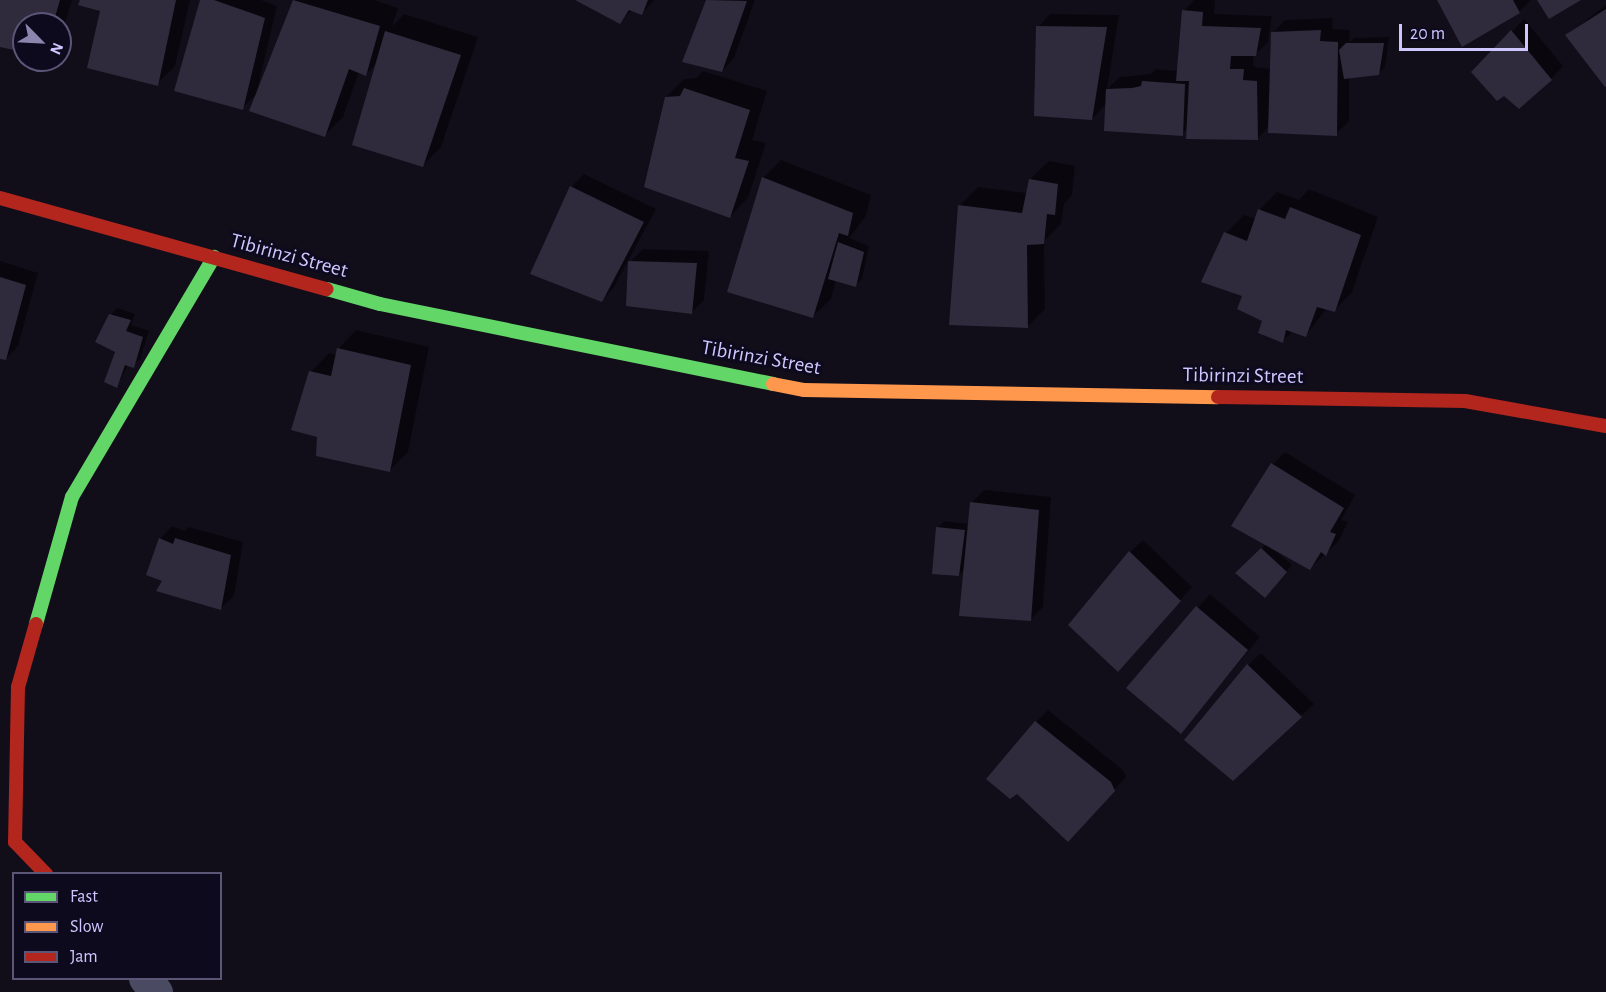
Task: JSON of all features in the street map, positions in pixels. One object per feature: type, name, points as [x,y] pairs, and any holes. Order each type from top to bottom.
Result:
[{"type":"street","name":"Tibirinzi Street","points":[[0,198],[380,303],[804,390],[1465,401],[1606,426]]},
{"type":"street","points":[[45,872],[15,842],[18,687],[72,497],[214,257]]},
{"type":"street","points":[[147,980],[156,992]]},
{"type":"building","points":[[0,0],[60,0],[56,12],[12,12],[12,50],[0,47]]},
{"type":"building","points":[[80,0],[176,0],[158,86],[87,68],[100,11],[78,5]]},
{"type":"building","points":[[200,0],[214,0],[265,18],[243,110],[174,91]]},
{"type":"building","points":[[293,0],[380,26],[366,76],[349,69],[325,137],[249,111]]},
{"type":"building","points":[[575,0],[648,0],[642,15],[629,10],[620,24]]},
{"type":"building","points":[[706,0],[747,1],[722,72],[682,62]]},
{"type":"building","points":[[1437,0],[1513,0],[1520,13],[1462,47]]},
{"type":"building","points":[[1537,0],[1581,0],[1549,19]]},
{"type":"building","points":[[1606,9],[1606,86],[1605,87],[1565,35]]},
{"type":"building","points":[[1182,10],[1203,12],[1202,26],[1261,28],[1256,56],[1231,56],[1230,69],[1244,69],[1243,80],[1257,81],[1258,140],[1186,139],[1189,81],[1176,81]]},
{"type":"building","points":[[1036,26],[1107,27],[1092,120],[1034,116]]},
{"type":"building","points":[[1321,30],[1320,41],[1338,42],[1337,136],[1268,133],[1271,32]]},
{"type":"building","points":[[1511,30],[1552,80],[1519,109],[1504,96],[1497,101],[1471,72]]},
{"type":"building","points":[[385,31],[461,55],[423,167],[352,145]]},
{"type":"building","points":[[1346,43],[1384,43],[1379,75],[1344,79],[1339,50]]},
{"type":"building","points":[[1142,81],[1185,84],[1183,136],[1104,131],[1106,89],[1141,86]]},
{"type":"building","points":[[684,88],[750,110],[735,158],[749,161],[730,218],[644,187],[665,97],[680,96]]},
{"type":"building","points":[[762,177],[853,213],[848,236],[839,233],[813,318],[727,292]]},
{"type":"building","points":[[1029,179],[1058,184],[1055,215],[1047,214],[1044,244],[1027,245],[1028,328],[949,325],[958,205],[1022,213]]},
{"type":"building","points":[[570,186],[644,222],[602,302],[530,274]]},
{"type":"building","points":[[1290,207],[1361,235],[1335,312],[1317,307],[1306,337],[1286,330],[1283,343],[1258,333],[1262,321],[1237,309],[1242,296],[1201,282],[1224,232],[1247,241],[1258,209],[1285,219]]},
{"type":"building","points":[[838,242],[864,252],[856,287],[828,279]]},
{"type":"building","points":[[628,261],[697,263],[692,314],[626,306]]},
{"type":"building","points":[[0,277],[26,285],[6,360],[0,359]]},
{"type":"building","points":[[109,314],[131,320],[126,331],[143,337],[134,368],[125,365],[117,388],[104,382],[115,352],[95,342]]},
{"type":"building","points":[[337,348],[411,365],[390,472],[316,456],[317,437],[291,430],[309,371],[331,376]]},
{"type":"building","points":[[1271,463],[1344,508],[1330,532],[1336,534],[1326,556],[1321,552],[1310,570],[1231,526]]},
{"type":"building","points":[[970,502],[1039,510],[1031,621],[959,616]]},
{"type":"building","points":[[936,527],[965,530],[959,576],[932,574]]},
{"type":"building","points":[[159,538],[173,544],[175,538],[231,555],[221,610],[156,591],[162,581],[146,575]]},
{"type":"building","points":[[1261,548],[1287,572],[1265,598],[1235,573]]},
{"type":"building","points":[[1129,551],[1181,601],[1118,672],[1068,625]]},
{"type":"building","points":[[1196,606],[1248,650],[1181,734],[1126,688]]},
{"type":"building","points":[[1247,664],[1302,717],[1233,781],[1184,740]]},
{"type":"building","points":[[1035,721],[1111,782],[1115,791],[1068,842],[1017,794],[1010,799],[986,779]]},
{"type":"traffic: fast","points":[[36,624],[72,497],[214,257]]},
{"type":"traffic: fast","points":[[327,289],[380,304],[773,384]]},
{"type":"traffic: slow","points":[[773,384],[804,390],[1218,397]]},
{"type":"traffic: jam","points":[[0,198],[327,289]]},
{"type":"traffic: jam","points":[[1218,397],[1465,401],[1606,426]]},
{"type":"traffic: jam","points":[[36,624],[18,687],[15,842],[44,872]]}]
